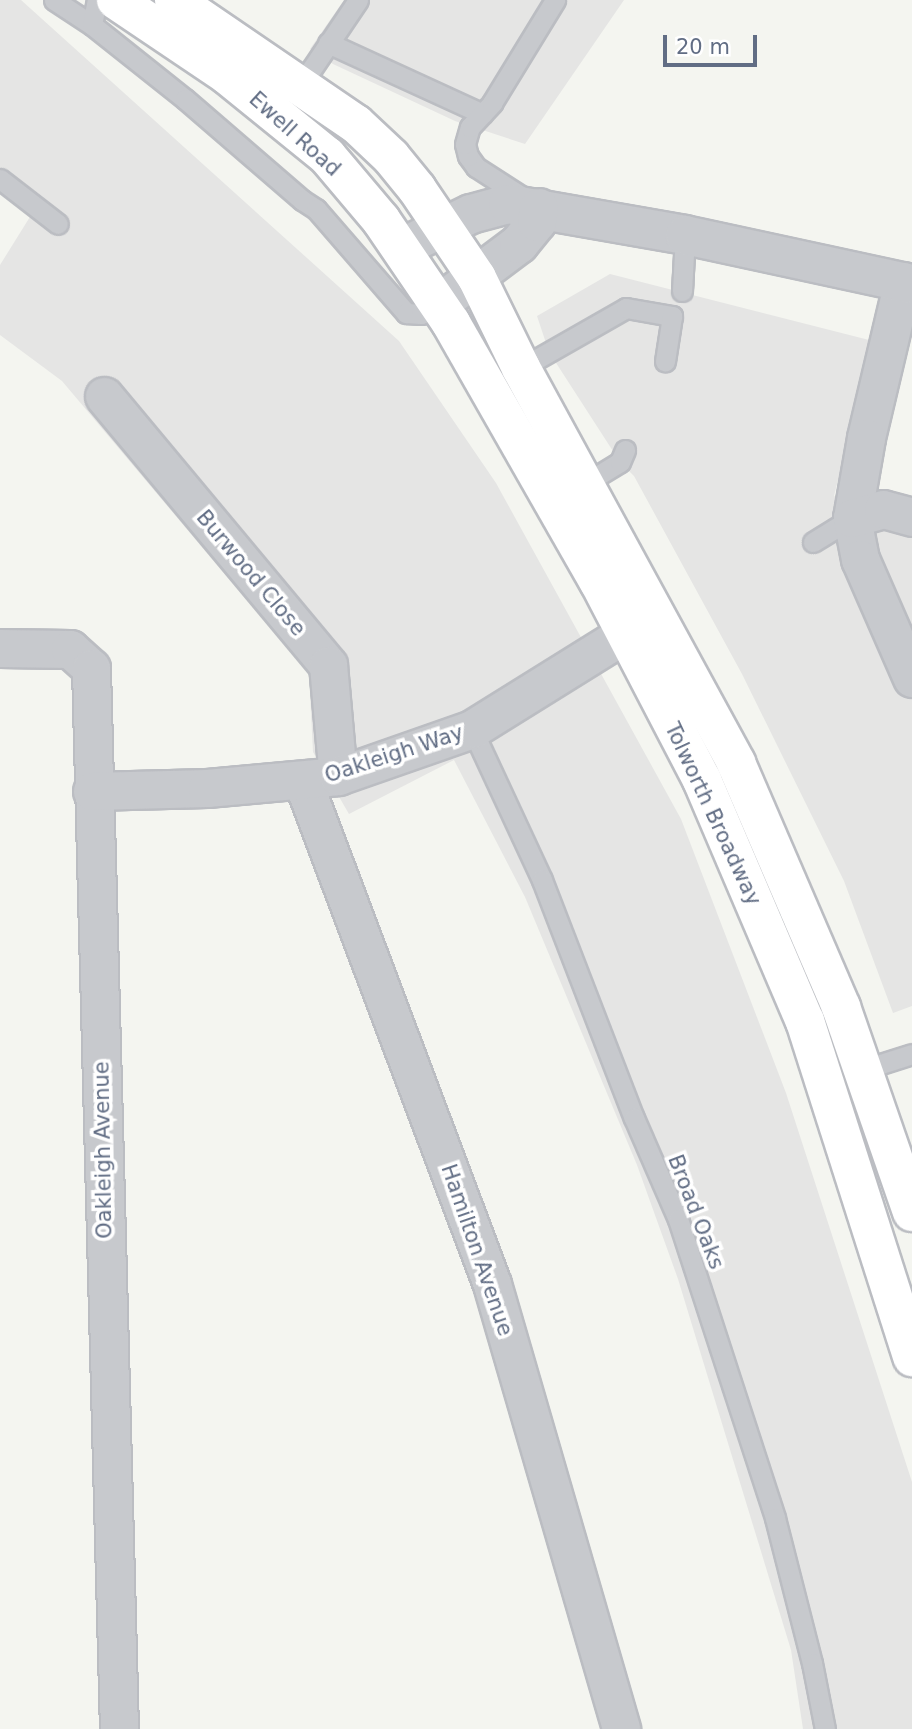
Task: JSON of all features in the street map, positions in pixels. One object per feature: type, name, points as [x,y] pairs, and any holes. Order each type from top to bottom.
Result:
[{"type":"main road","name":"Ewell Road","points":[[174,0],[356,124],[391,157],[443,226],[477,278]]},
{"type":"main road","name":"Ewell Road","points":[[104,12],[227,75],[327,156],[401,248],[439,304]]},
{"type":"main road","name":"Tolworth Broadway","points":[[477,278],[521,368],[736,763],[865,1069],[912,1212]]},
{"type":"main road","name":"Tolworth Broadway","points":[[439,304],[626,633],[702,780],[805,1021],[912,1357]]},
{"type":"street","points":[[401,248],[471,214],[508,204],[685,235],[907,282],[866,438],[852,518],[860,559],[912,678]]},
{"type":"street","points":[[439,304],[477,278],[534,228],[539,208]]},
{"type":"street","name":"Burwood Close","points":[[104,396],[328,665],[321,779]]},
{"type":"street","points":[[852,518],[883,509],[912,517]]},
{"type":"street","name":"Oakleigh Way","points":[[92,791],[321,779],[472,729],[626,633]]},
{"type":"street","name":"Oakleigh Avenue","points":[[0,648],[70,649],[91,668],[92,791],[120,1729]]},
{"type":"street","name":"Hamilton Avenue","points":[[321,779],[492,1284],[621,1729]]},
{"type":"lane","points":[[54,0],[104,12]]},
{"type":"lane","points":[[97,0],[104,12],[185,99],[302,201],[316,209],[406,313],[421,314],[439,304]]},
{"type":"lane","points":[[280,116],[358,0]]},
{"type":"lane","points":[[539,208],[476,167],[468,156],[465,144],[470,127],[483,114],[555,0]]},
{"type":"lane","points":[[328,43],[483,114]]},
{"type":"lane","points":[[0,179],[58,224]]},
{"type":"lane","points":[[682,291],[685,235]]},
{"type":"lane","points":[[521,368],[626,308],[671,316],[665,361]]},
{"type":"lane","points":[[584,484],[620,462],[625,450]]},
{"type":"lane","points":[[813,542],[852,518]]},
{"type":"lane","name":"Broad Oaks","points":[[472,729],[542,880],[634,1118],[678,1219],[775,1518],[813,1663],[825,1729]]},
{"type":"lane","points":[[865,1069],[912,1054]]},
{"type":"shaded area","points":[[0,0],[21,0],[399,341],[496,483],[681,819],[786,1093],[912,1482],[912,1729],[803,1729],[791,1650],[678,1279],[637,1165],[525,897],[454,760],[349,814],[313,752],[309,674],[62,381],[0,335],[0,265],[33,212],[0,184]]},
{"type":"shaded area","points":[[344,0],[624,0],[525,144],[455,121],[333,64],[310,49]]},
{"type":"shaded area","points":[[610,274],[873,341],[834,496],[880,524],[912,531],[912,1006],[893,1013],[844,881],[742,674],[634,476],[620,462],[549,352],[537,316]]}]
